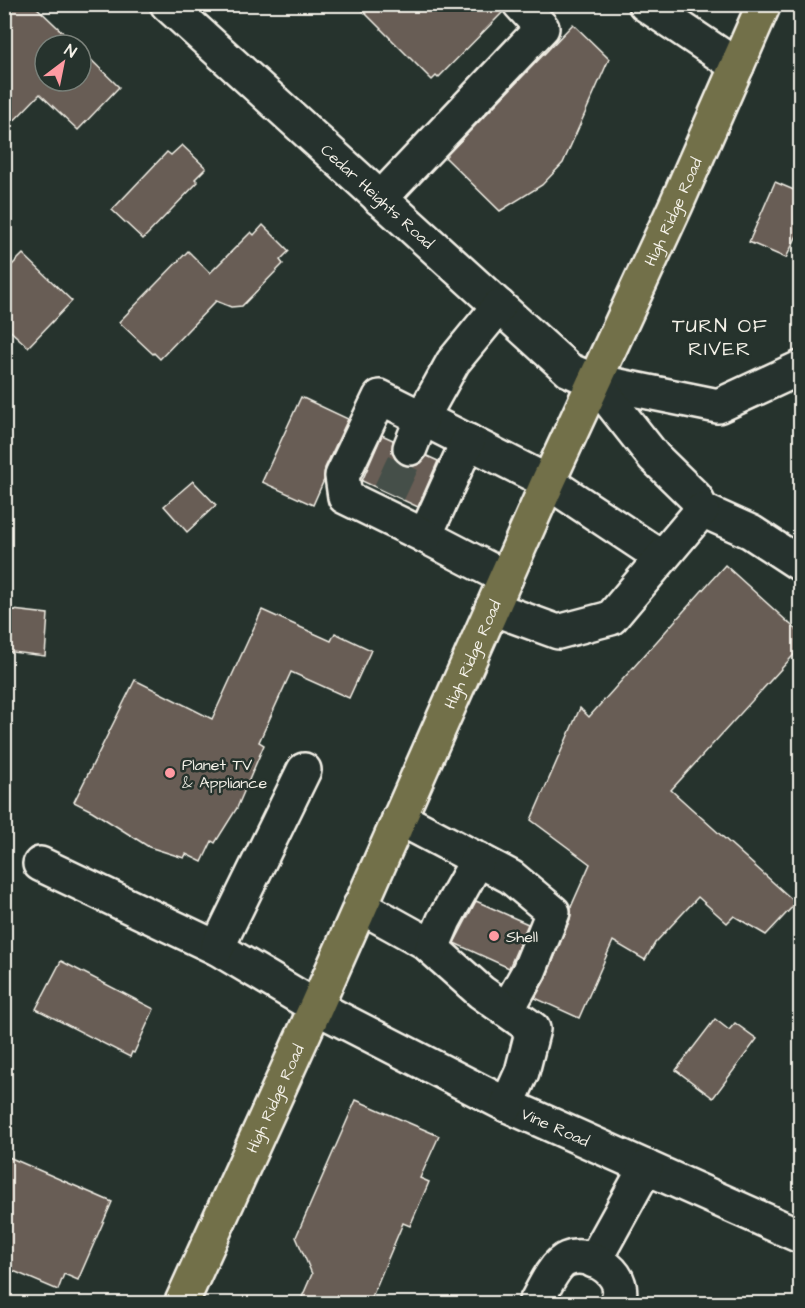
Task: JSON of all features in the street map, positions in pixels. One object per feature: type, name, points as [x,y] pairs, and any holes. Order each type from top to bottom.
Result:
[{"type":"main road","name":"High Ridge Road","points":[[181,1304],[316,1007],[548,482],[676,205],[764,4]]},
{"type":"street","name":"Cedar Heights Road","points":[[167,4],[569,370],[594,381]]},
{"type":"street","points":[[380,199],[542,28],[520,4]]},
{"type":"street","points":[[645,4],[737,66]]},
{"type":"street","points":[[410,448],[422,418],[453,362],[498,306]]},
{"type":"street","points":[[594,381],[718,406],[801,368]]},
{"type":"street","points":[[594,381],[654,457],[695,497],[702,510],[751,532],[801,564]]},
{"type":"street","points":[[506,578],[425,536],[384,503],[345,496],[342,476],[380,397],[548,482],[661,557]]},
{"type":"street","points":[[425,536],[468,441]]},
{"type":"street","points":[[492,608],[558,632],[611,618],[702,510]]},
{"type":"street","points":[[217,948],[304,770]]},
{"type":"street","points":[[399,818],[511,877],[553,912],[529,971],[507,1010]]},
{"type":"street","points":[[432,948],[444,920],[478,859]]},
{"type":"street","name":"Vine Road","points":[[40,864],[217,948],[316,1007],[507,1105],[801,1236]]},
{"type":"street","points":[[360,906],[425,942],[481,992],[533,1029],[522,1072],[507,1105]]},
{"type":"street","points":[[594,1261],[646,1167]]},
{"type":"street","points":[[534,1304],[556,1267],[566,1259],[579,1257],[594,1261],[615,1274],[620,1286],[619,1299],[616,1304]]},
{"type":"building","points":[[4,4],[33,4],[63,33],[33,33],[33,93],[93,93],[93,62],[119,87],[78,130],[40,94],[4,131]]},
{"type":"building","points":[[356,4],[502,4],[503,12],[438,78],[436,76],[432,80]]},
{"type":"building","points":[[573,24],[609,59],[563,163],[542,185],[500,211],[445,157]]},
{"type":"building","points":[[182,145],[206,168],[195,179],[198,182],[143,239],[112,210],[167,152],[171,155]]},
{"type":"building","points":[[775,182],[801,193],[801,227],[786,258],[749,242]]},
{"type":"building","points":[[263,225],[289,251],[280,260],[283,264],[242,306],[231,307],[216,301],[160,359],[119,322],[188,251],[210,273],[251,232],[254,235]]},
{"type":"building","points":[[23,254],[72,301],[28,347],[4,325],[4,273]]},
{"type":"building","points":[[301,397],[348,419],[325,468],[324,480],[313,505],[262,482]]},
{"type":"building","points":[[382,435],[393,440],[392,451],[396,460],[403,465],[413,466],[421,463],[427,456],[438,461],[418,507],[362,481]]},
{"type":"building","points":[[193,481],[216,505],[187,532],[164,506]]},
{"type":"building","points":[[725,565],[801,634],[801,647],[671,790],[796,903],[766,935],[734,916],[727,923],[698,897],[655,943],[645,960],[613,941],[579,1018],[535,998],[546,978],[570,919],[571,907],[590,864],[531,820],[580,708],[589,717]]},
{"type":"building","points":[[4,609],[48,614],[45,656],[4,651]]},
{"type":"building","name":"Planet TV & Appliance","points":[[262,610],[331,641],[335,633],[371,650],[349,698],[291,672],[259,742],[264,745],[237,808],[215,843],[212,841],[202,862],[186,854],[184,858],[149,847],[74,802],[135,680],[212,719]]},
{"type":"building","name":"Shell","points":[[476,901],[528,924],[509,968],[454,943]]},
{"type":"building","points":[[61,961],[154,1009],[130,1057],[36,1009]]},
{"type":"building","points":[[715,1019],[729,1030],[735,1023],[757,1039],[713,1098],[676,1070]]},
{"type":"building","points":[[356,1100],[439,1136],[420,1178],[429,1182],[410,1226],[403,1223],[369,1304],[299,1304],[312,1274],[296,1237]]},
{"type":"building","points":[[4,1155],[112,1202],[78,1280],[64,1274],[58,1290],[4,1267]]},
{"type":"tunnel","points":[[389,493],[410,448]]},
{"type":"place","name":"Planet TV & Appliance","points":[[170,773]]},
{"type":"place","name":"Shell","points":[[494,936]]},
{"type":"district","name":"TURN OF RIVER","points":[[720,336]]}]
